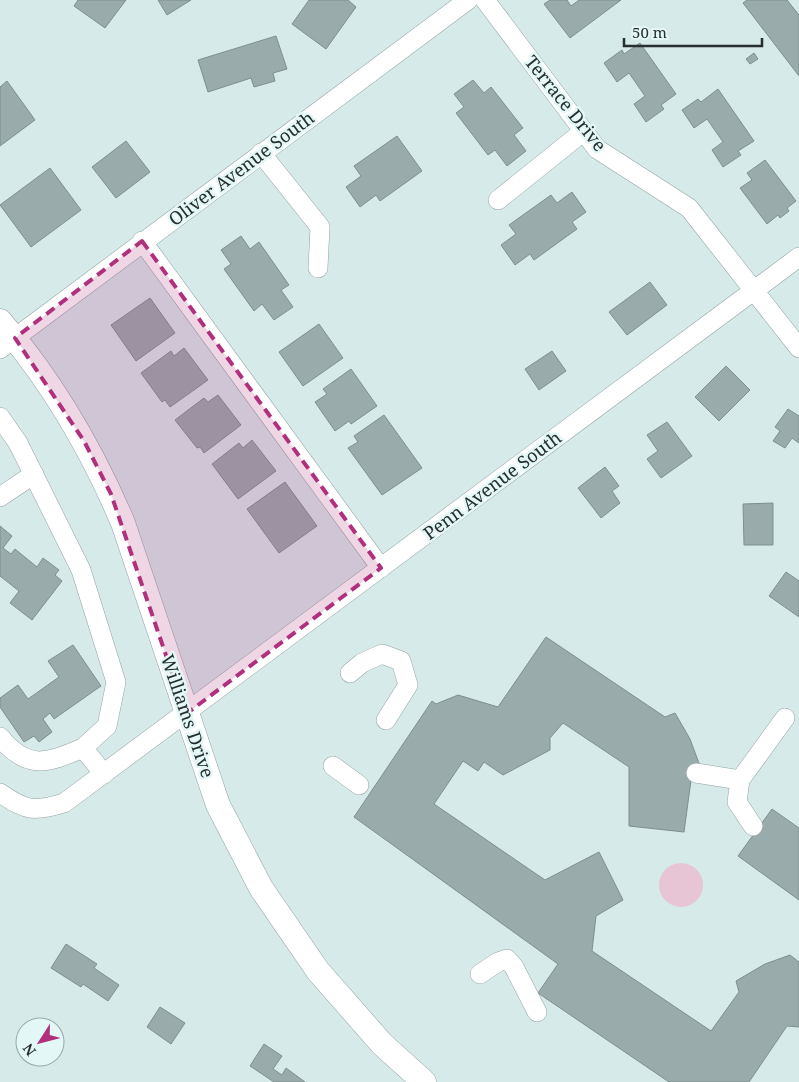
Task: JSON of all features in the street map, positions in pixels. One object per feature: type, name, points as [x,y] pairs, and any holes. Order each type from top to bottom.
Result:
[{"type":"main road","name":"Williams Drive","points":[[5,336],[51,388],[80,434],[111,494],[123,523],[218,805],[261,888],[318,971],[382,1044],[424,1082]]},
{"type":"street","name":"Oliver Avenue South","points":[[5,336],[142,242],[468,0]]},
{"type":"street","name":"Terrace Drive","points":[[485,0],[597,149],[689,208],[753,292],[799,348]]},
{"type":"street","points":[[498,200],[584,131]]},
{"type":"street","points":[[261,153],[320,227],[318,268]]},
{"type":"street","points":[[142,242],[381,568]]},
{"type":"street","name":"Penn Avenue South","points":[[0,793],[18,806],[40,810],[64,803],[799,257]]},
{"type":"street","points":[[0,417],[18,443],[81,570],[116,682],[107,726],[83,748],[42,762],[26,758],[9,748],[0,737]]},
{"type":"street","points":[[0,497],[34,474]]},
{"type":"street","points":[[350,673],[362,664],[382,654],[401,661],[408,685],[386,720]]},
{"type":"street","points":[[754,826],[737,802],[740,780],[785,718]]},
{"type":"street","points":[[83,748],[104,774]]},
{"type":"street","points":[[333,766],[359,784]]},
{"type":"street","points":[[696,773],[740,780]]},
{"type":"street","points":[[480,974],[498,962],[507,960],[514,967],[537,1012]]},
{"type":"highlighted area","points":[[142,241],[381,568],[186,714],[111,494],[84,441],[15,338]]},
{"type":"shaded area","points":[[685,863],[697,869],[702,876],[702,894],[697,901],[690,906],[677,907],[669,904],[662,897],[659,881],[662,873],[669,866]]},
{"type":"building","points":[[78,0],[126,0],[105,28],[74,6]]},
{"type":"building","points":[[158,0],[191,0],[167,15]]},
{"type":"building","points":[[309,0],[348,0],[356,7],[326,49],[292,24]]},
{"type":"building","points":[[550,0],[567,0],[571,6],[579,0],[621,0],[570,38],[544,4]]},
{"type":"building","points":[[747,0],[787,0],[799,15],[799,76],[743,3]]},
{"type":"building","points":[[276,36],[287,69],[273,73],[275,81],[254,87],[251,78],[208,92],[198,60]]},
{"type":"building","points":[[640,43],[676,94],[661,105],[664,109],[646,122],[634,104],[645,96],[629,73],[617,82],[604,63],[622,50],[624,54]]},
{"type":"building","points":[[754,53],[758,59],[750,64],[746,59]]},
{"type":"building","points":[[473,80],[484,93],[491,87],[523,128],[514,135],[526,151],[507,166],[495,150],[488,155],[456,113],[464,107],[454,94]]},
{"type":"building","points":[[7,81],[35,120],[0,146],[0,87]]},
{"type":"building","points":[[718,89],[754,141],[738,151],[741,155],[723,167],[712,150],[723,142],[707,119],[694,128],[682,110],[698,99],[701,102]]},
{"type":"building","points":[[397,136],[422,171],[380,201],[376,195],[360,207],[346,187],[361,176],[354,166]]},
{"type":"building","points":[[126,141],[150,172],[116,198],[92,167]]},
{"type":"building","points":[[765,160],[796,201],[787,208],[789,211],[780,218],[778,215],[767,224],[740,188],[752,180],[747,173]]},
{"type":"building","points":[[50,168],[81,210],[31,247],[0,205]]},
{"type":"building","points":[[572,192],[586,212],[572,222],[577,229],[534,260],[530,254],[515,265],[501,245],[516,234],[509,225],[551,195],[557,203]]},
{"type":"building","points":[[241,236],[250,249],[259,242],[289,285],[281,290],[293,307],[274,320],[262,304],[254,311],[224,269],[231,264],[221,250]]},
{"type":"building","points":[[650,282],[667,305],[627,335],[609,312]]},
{"type":"building","points":[[150,298],[175,333],[136,361],[111,325]]},
{"type":"building","points":[[319,324],[343,358],[303,386],[279,352]]},
{"type":"building","points":[[184,348],[208,380],[170,407],[165,400],[162,402],[141,373],[171,351],[174,356]]},
{"type":"building","points":[[552,351],[566,371],[539,390],[525,369]]},
{"type":"building","points":[[726,366],[750,390],[719,421],[695,397]]},
{"type":"building","points":[[351,369],[377,406],[351,424],[349,421],[335,431],[315,402],[327,394],[323,389]]},
{"type":"building","points":[[218,395],[241,425],[204,453],[200,447],[197,448],[175,420],[204,398],[208,402]]},
{"type":"building","points":[[788,409],[799,416],[799,443],[792,438],[785,448],[773,441],[780,431],[775,427]]},
{"type":"building","points":[[384,415],[422,468],[382,495],[348,448],[358,442],[354,436]]},
{"type":"building","points":[[667,422],[692,456],[661,478],[647,459],[658,451],[647,435]]},
{"type":"building","points":[[252,440],[276,471],[238,499],[212,464],[239,443],[243,448]]},
{"type":"building","points":[[605,467],[619,486],[612,491],[620,503],[601,518],[578,488]]},
{"type":"building","points":[[285,482],[317,526],[279,553],[247,509]]},
{"type":"building","points":[[773,503],[773,545],[744,545],[743,504]]},
{"type":"building","points":[[0,526],[12,536],[3,548],[11,554],[15,549],[37,567],[43,558],[59,570],[55,575],[62,581],[32,620],[10,603],[19,591],[0,576]]},
{"type":"building","points":[[786,572],[799,581],[799,617],[769,596]]},
{"type":"building","points":[[546,637],[665,717],[675,713],[690,739],[700,766],[692,773],[684,832],[629,826],[629,767],[563,723],[550,738],[550,750],[503,775],[484,762],[478,771],[463,761],[434,804],[545,880],[599,852],[623,900],[596,916],[592,951],[711,1031],[739,992],[736,981],[765,964],[790,955],[799,962],[799,1027],[787,1026],[749,1082],[669,1082],[538,993],[558,964],[354,817],[432,701],[436,704],[458,695],[498,707]]},
{"type":"building","points":[[73,645],[101,686],[54,719],[50,713],[43,719],[52,732],[39,742],[34,736],[24,742],[0,707],[0,698],[18,685],[28,699],[59,677],[48,661]]},
{"type":"building","points":[[772,809],[799,828],[799,900],[738,856]]},
{"type":"building","points":[[66,944],[97,964],[94,968],[119,985],[108,1001],[83,984],[81,987],[51,968]]},
{"type":"building","points":[[160,1007],[185,1023],[171,1044],[147,1027]]},
{"type":"building","points":[[264,1044],[282,1056],[273,1069],[282,1075],[286,1068],[305,1082],[274,1082],[250,1066]]}]
